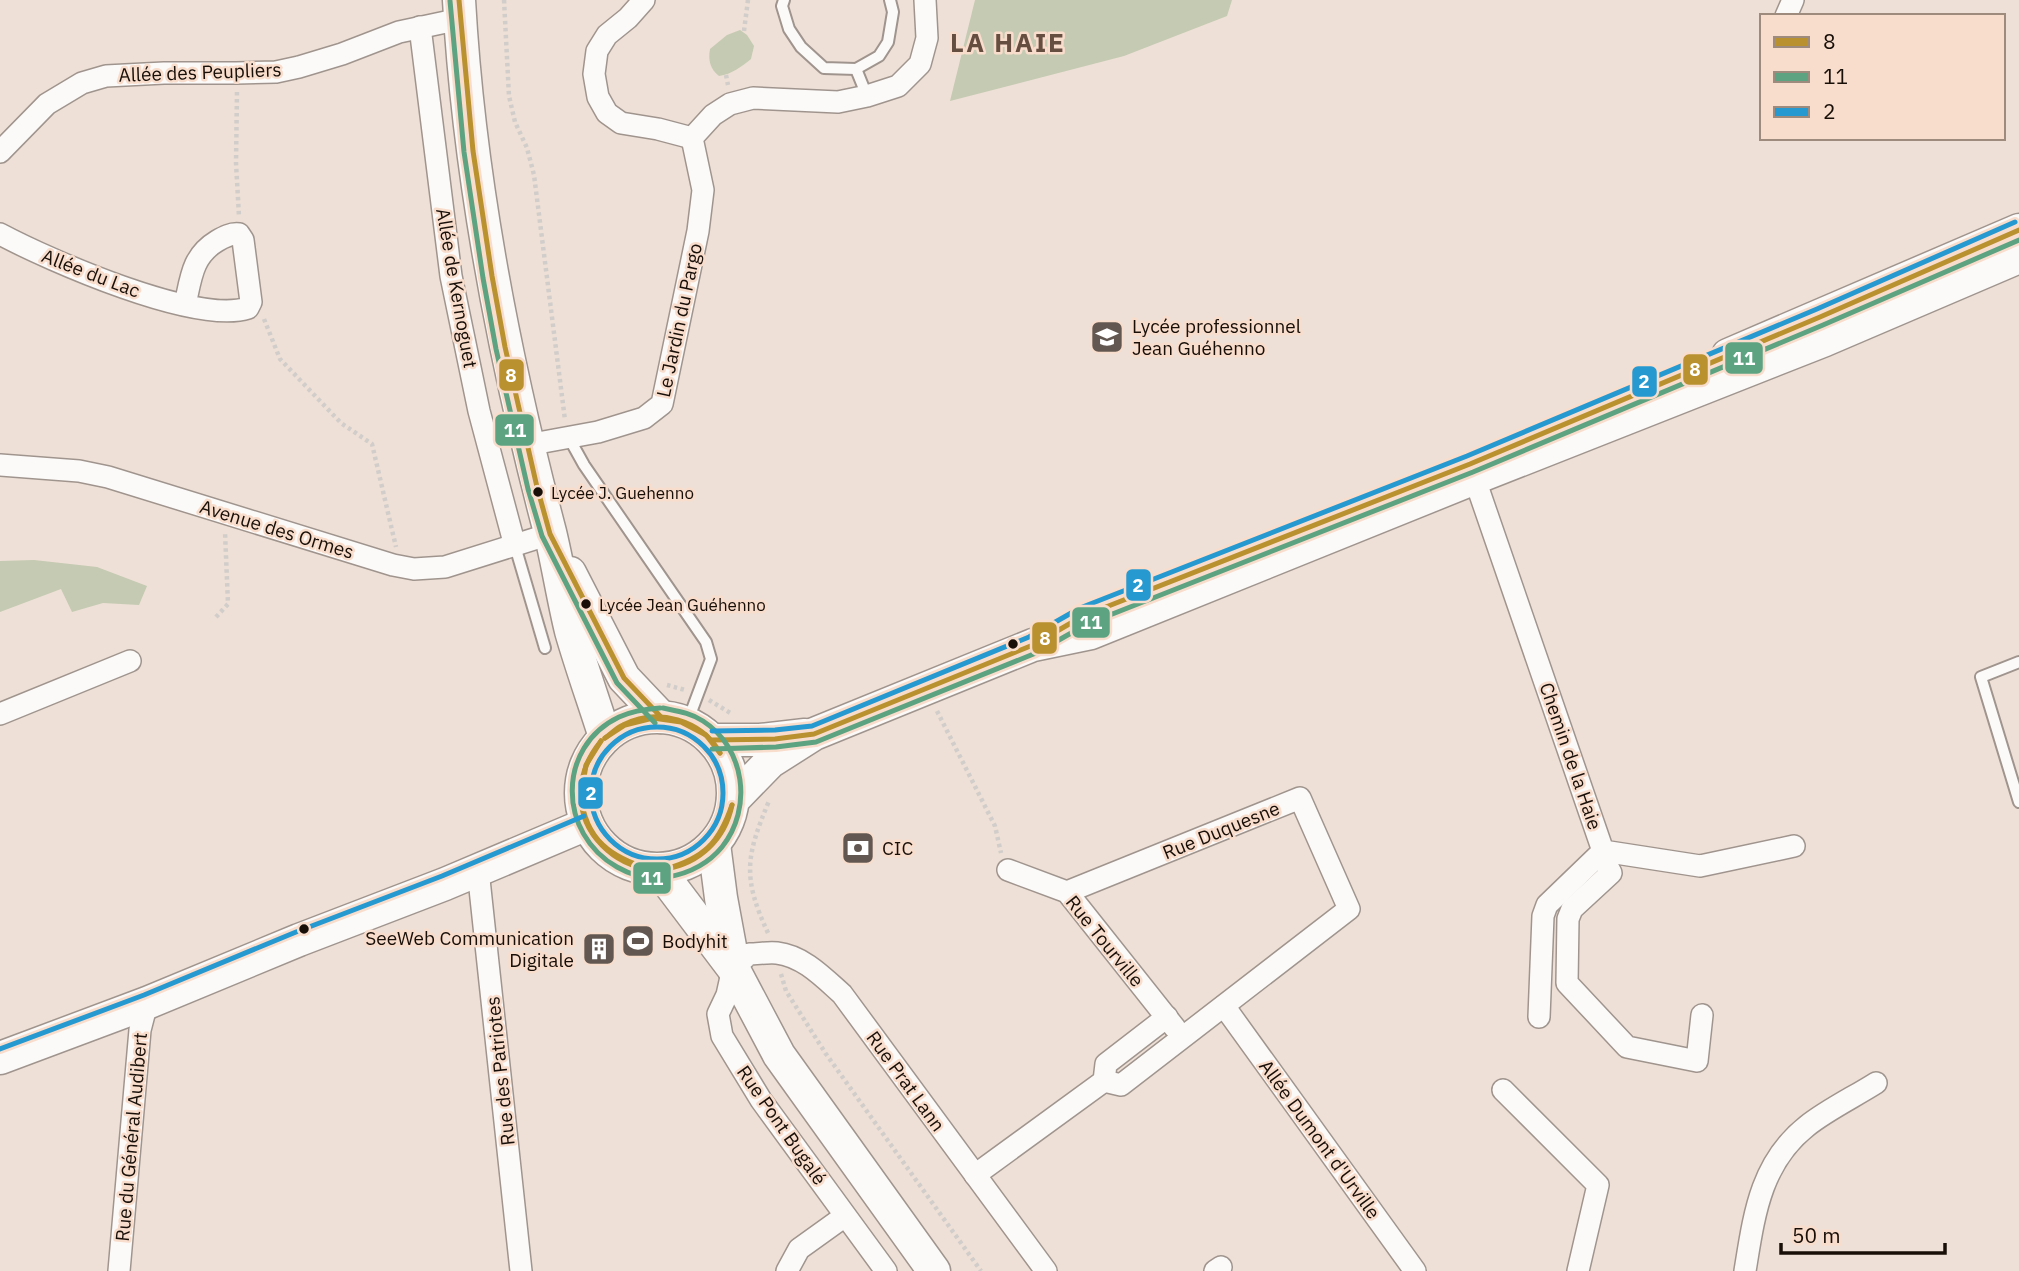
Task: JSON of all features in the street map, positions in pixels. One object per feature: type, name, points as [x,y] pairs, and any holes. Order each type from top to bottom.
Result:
[{"type":"main road","points":[[460,10],[473,151],[492,276],[527,445],[551,534],[571,630],[605,737]]},
{"type":"main road","points":[[1822,329],[2019,230]]},
{"type":"main road","points":[[733,800],[770,762],[814,734],[1033,645],[1091,633],[1510,455],[1822,329],[2019,257]]},
{"type":"main road","points":[[551,534],[624,678],[687,726],[725,758],[732,778],[733,800],[727,824],[714,844],[699,857],[680,866],[659,870],[636,867],[616,858],[599,843],[587,824],[581,801],[582,777],[591,755],[605,737],[622,725],[641,719],[687,726],[760,740],[814,734]]},
{"type":"main road","points":[[0,1058],[147,1003],[587,824]]},
{"type":"main road","points":[[714,844],[733,968]]},
{"type":"main road","points":[[659,870],[733,968],[779,1055],[934,1271]]},
{"type":"street","points":[[644,0],[607,35],[597,51],[594,74],[598,97],[607,113],[621,123],[692,138],[713,115],[730,104],[753,98],[838,102],[898,86],[920,64],[927,38],[925,0]]},
{"type":"street","name":"Allée des Peupliers","points":[[0,152],[40,109],[82,83],[106,76],[134,73],[236,74],[299,68],[420,27],[460,10]]},
{"type":"street","name":"Allée de Kernoguet","points":[[420,27],[451,276],[479,411],[515,546]]},
{"type":"street","name":"Le Jardin du Pargo","points":[[527,445],[567,431],[598,432],[644,418],[662,404],[698,231],[703,190],[692,138]]},
{"type":"street","points":[[185,305],[195,263],[202,252],[232,233],[239,234],[243,240],[251,302]]},
{"type":"street","name":"Allée du Lac","points":[[0,234],[117,285],[185,305],[205,310],[229,311],[248,308],[251,302]]},
{"type":"street","name":"Avenue des Ormes","points":[[0,465],[79,471],[108,477],[393,565],[414,569],[445,567],[551,534]]},
{"type":"street","name":"Chemin de la Haie","points":[[1473,471],[1602,852],[1700,866],[1794,846]]},
{"type":"street","points":[[0,714],[131,661]]},
{"type":"street","name":"Rue Duquesne","points":[[1067,892],[1300,798],[1349,909],[1121,1085],[1104,1081]]},
{"type":"street","points":[[1539,1017],[1543,916],[1547,905],[1602,852],[1611,873],[1572,909],[1568,919],[1567,983],[1627,1047],[1697,1060],[1702,1015]]},
{"type":"street","name":"Rue des Patriotes","points":[[478,870],[521,1271]]},
{"type":"street","name":"Rue Tourville","points":[[1008,870],[1067,892],[1182,1038]]},
{"type":"street","name":"Rue Prat Lann","points":[[733,968],[750,954],[785,955],[813,968],[842,994],[1046,1271]]},
{"type":"street","name":"Rue Pont Bugalé","points":[[733,968],[727,995],[718,1014],[722,1036],[761,1100],[886,1271]]},
{"type":"street","name":"Rue du Général Audibert","points":[[119,1271],[140,1030],[147,1003]]},
{"type":"street","name":"Allée Dumont d'Urville","points":[[1224,1006],[1415,1271]]},
{"type":"street","points":[[975,1175],[1104,1081],[1107,1065],[1167,1017]]},
{"type":"street","points":[[1745,1271],[1755,1211],[1767,1175],[1782,1153],[1807,1126],[1876,1083]]},
{"type":"street","points":[[1503,1090],[1598,1185],[1578,1271]]},
{"type":"street","points":[[787,1271],[799,1248],[845,1216]]},
{"type":"lane","points":[[784,0],[782,6],[789,29],[801,47],[824,68],[856,69],[879,56],[888,41],[893,12],[890,0]]},
{"type":"lane","points":[[856,69],[867,96]]},
{"type":"lane","points":[[567,431],[584,466],[706,642],[711,659],[687,726]]},
{"type":"lane","points":[[515,546],[545,648]]},
{"type":"lane","points":[[2019,662],[1981,677],[2019,802]]},
{"type":"path","points":[[504,0],[509,96],[534,175],[567,431]]},
{"type":"path","points":[[744,31],[748,0]]},
{"type":"path","points":[[236,74],[239,234]]},
{"type":"path","points":[[251,302],[267,323],[280,359],[341,423],[372,444],[383,500],[396,544],[393,565]]},
{"type":"path","points":[[216,617],[228,604],[225,513]]},
{"type":"path","points":[[656,680],[699,694],[734,715]]},
{"type":"path","points":[[926,689],[995,827],[1008,870]]},
{"type":"path","points":[[769,934],[760,915],[749,877],[749,856],[755,833],[774,790]]},
{"type":"path","points":[[780,966],[786,991],[826,1054],[981,1271]]},
{"type":"green space","points":[[975,0],[1232,0],[1227,16],[1124,56],[950,101]]},
{"type":"green space","points":[[740,30],[754,46],[751,59],[732,72],[719,76],[710,64],[710,49],[727,35]]},
{"type":"green space","points":[[34,560],[97,567],[147,586],[139,605],[103,603],[72,612],[61,589],[0,612],[0,561]]},
{"type":"transit line","name":"8","points":[[459,0],[473,151],[492,276],[505,347],[550,534],[624,678],[661,717]]},
{"type":"transit line","name":"11","points":[[450,1],[464,152],[483,278],[528,489],[542,536],[617,683],[655,723]]},
{"type":"transit line","name":"2","points":[[712,731],[775,730],[812,726],[1029,637],[1080,608],[1467,456],[1817,309],[2015,222]]},
{"type":"transit line","name":"8","points":[[712,740],[775,739],[814,734],[1033,645],[1083,616],[1470,464],[2019,230]]},
{"type":"transit line","name":"11","points":[[712,749],[776,747],[816,742],[1036,653],[1087,624],[1473,472],[2019,240]]},
{"type":"transit line","name":"11","points":[[660,708],[624,715],[598,731],[584,748],[575,769],[572,791],[575,813],[584,834],[598,852],[623,870],[642,877],[655,878],[691,870],[717,853],[732,831],[741,797],[736,762],[717,733],[694,716],[663,708]]},
{"type":"transit line","name":"8","points":[[605,738],[620,726],[636,720],[664,717],[678,720],[702,732],[720,753]]},
{"type":"transit line","name":"8","points":[[605,738],[625,725],[653,718],[681,722],[706,735],[720,753]]},
{"type":"transit line","name":"2","points":[[657,727],[682,732],[704,746],[718,768],[723,793],[718,818],[704,840],[682,854],[657,859],[632,854],[610,840],[596,818],[591,793],[596,768],[610,746],[632,732],[657,727]]},
{"type":"transit line","name":"8","points":[[581,796],[586,767],[601,741]]},
{"type":"transit line","name":"8","points":[[581,796],[586,765],[601,741]]},
{"type":"transit line","name":"8","points":[[581,796],[588,824],[603,845],[624,859],[650,869]]},
{"type":"transit line","name":"8","points":[[581,796],[587,823],[602,845],[624,861],[650,869]]},
{"type":"transit line","name":"8","points":[[666,869],[691,860],[708,847],[722,829],[732,805]]},
{"type":"transit line","name":"8","points":[[666,869],[690,861],[709,848],[724,828],[732,805]]},
{"type":"transit line","name":"2","points":[[0,1049],[144,995],[584,816]]},
{"type":"place","name":"Lycée professionnel Jean Guéhenno","points":[[1107,337]]},
{"type":"place","name":"Lycée J. Guehenno","points":[[538,492]]},
{"type":"place","name":"Lycée Jean Guéhenno","points":[[586,604]]},
{"type":"place","name":"CIC","points":[[858,848]]},
{"type":"place","name":"Bodyhit","points":[[638,941]]},
{"type":"place","name":"SeeWeb Communication Digitale","points":[[599,949]]},
{"type":"district","name":"LA HAIE","points":[[1008,43]]}]
